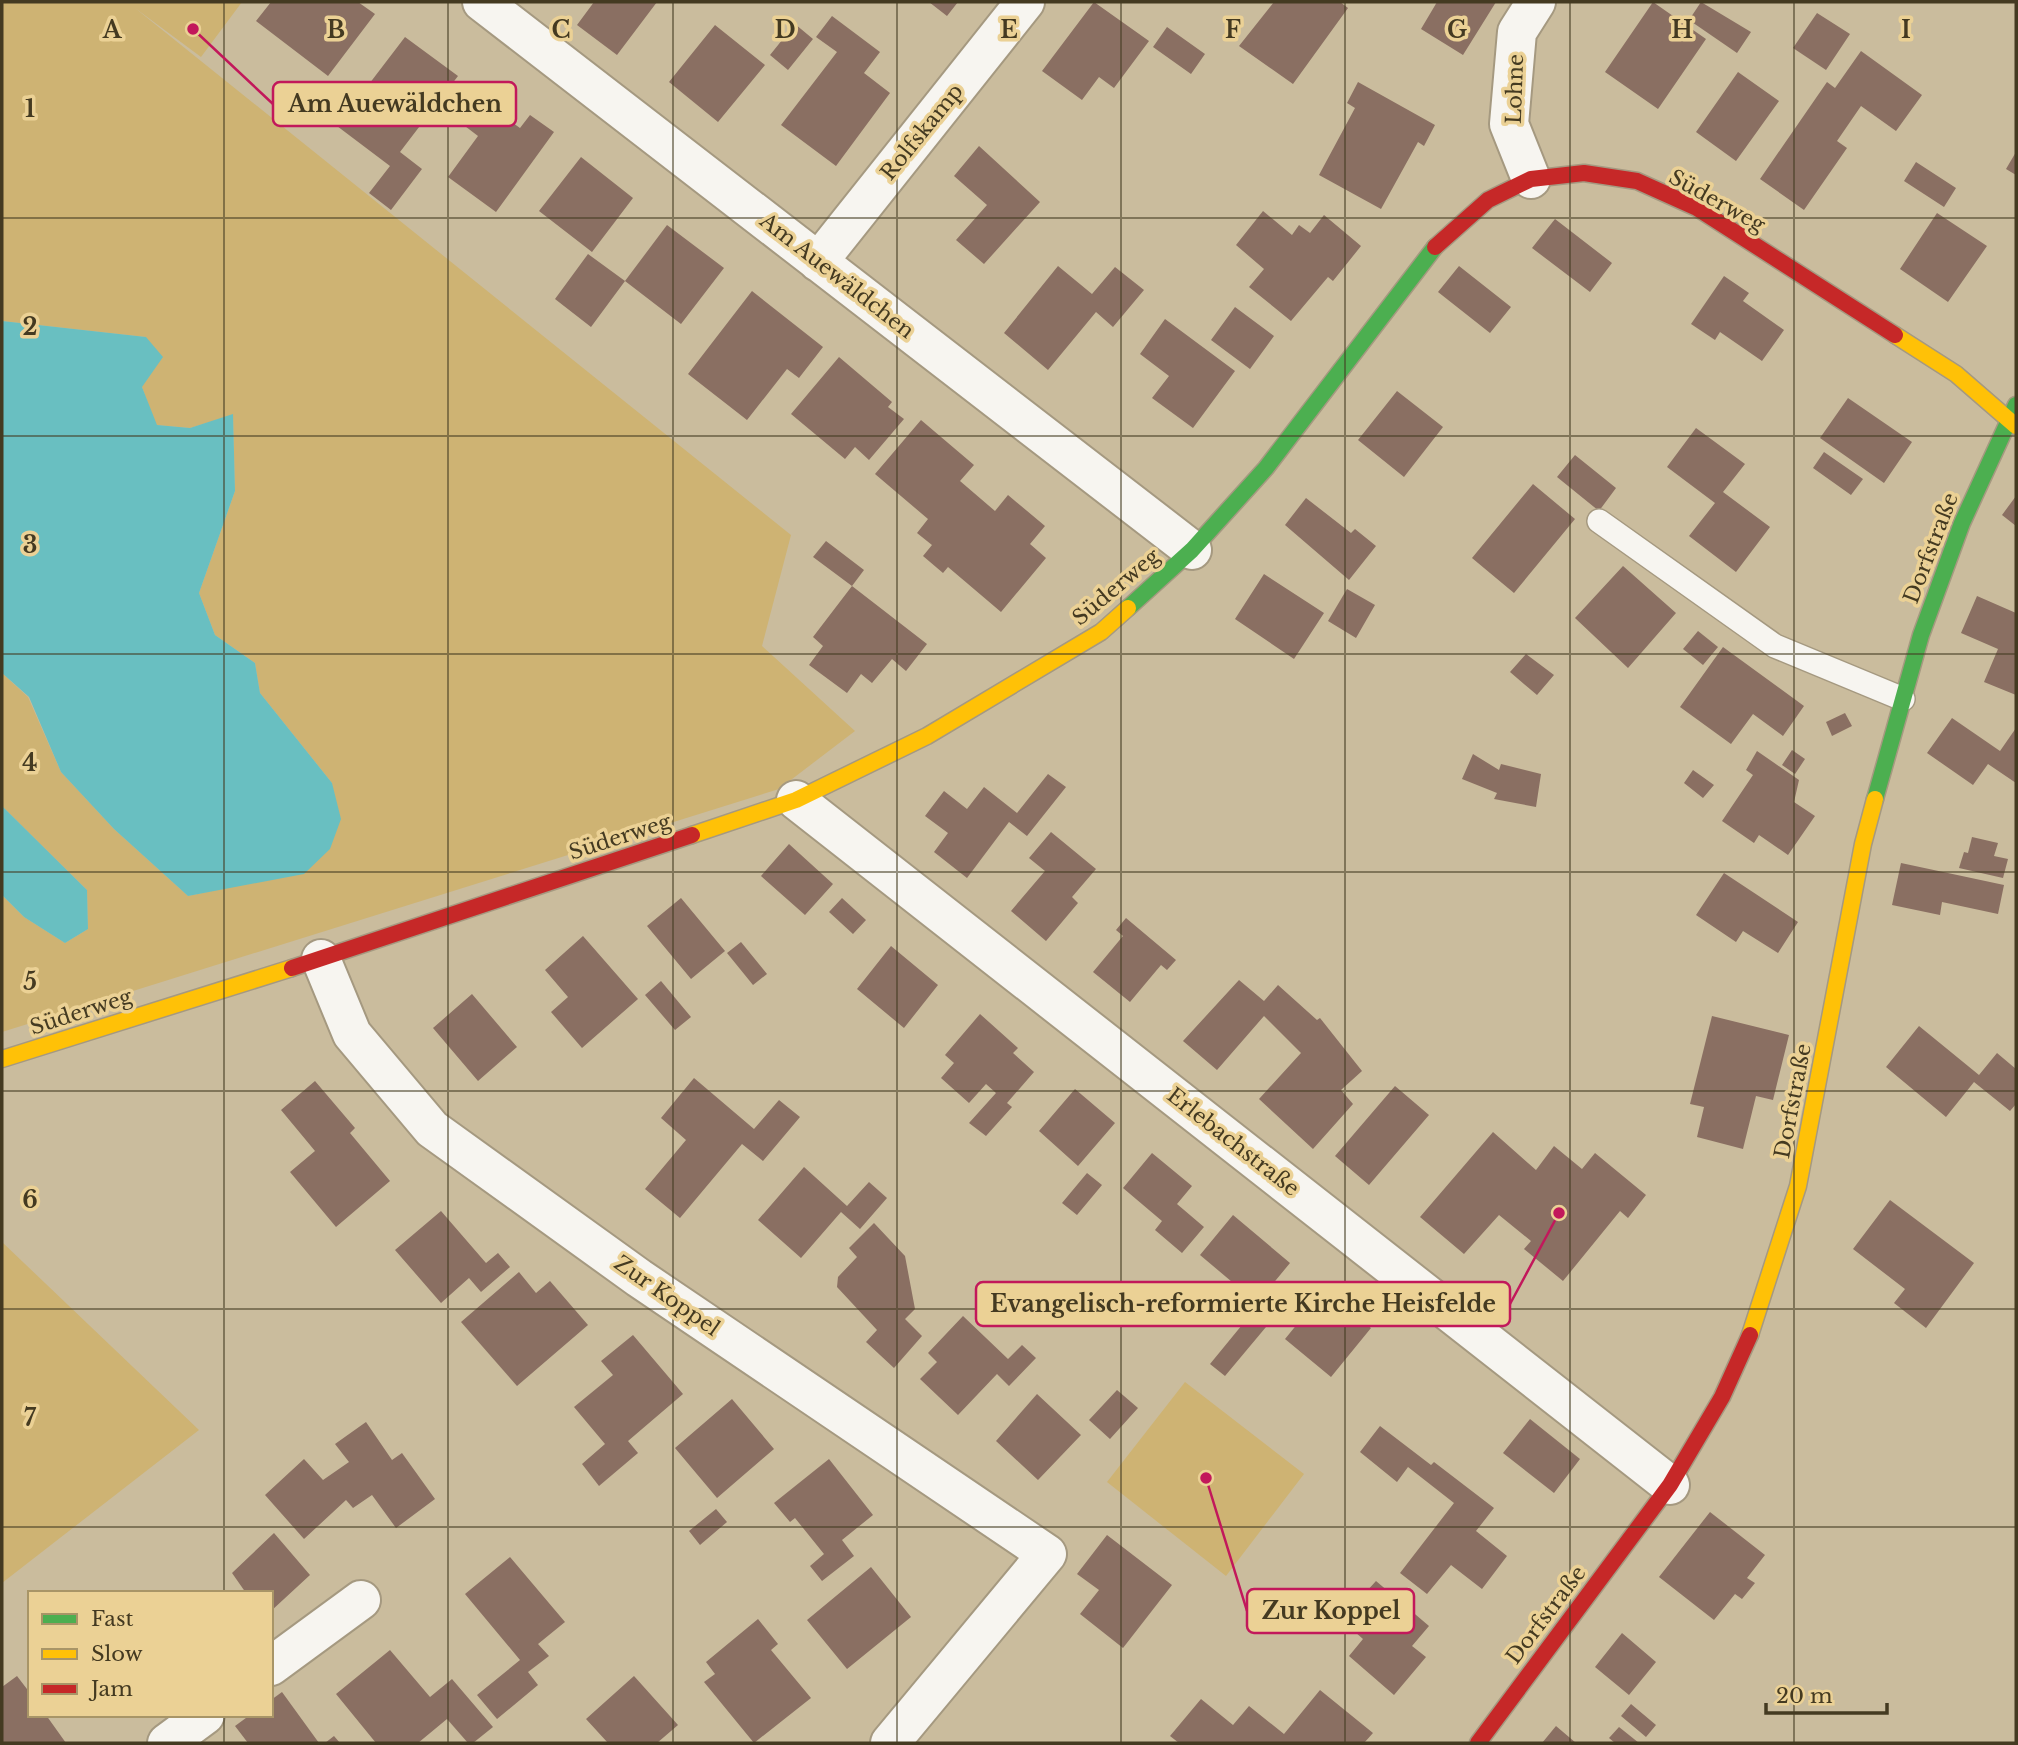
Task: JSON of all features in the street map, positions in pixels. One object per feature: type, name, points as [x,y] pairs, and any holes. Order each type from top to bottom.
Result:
[{"type":"street","name":"Am Auewäldchen","points":[[482,2],[1192,550]]},
{"type":"street","name":"Rolfskamp","points":[[818,262],[1026,2]]},
{"type":"street","name":"Lohne","points":[[1531,178],[1509,124],[1517,32],[1536,2]]},
{"type":"street","name":"Süderweg","points":[[2,1059],[321,959],[796,800],[927,736],[1101,632],[1192,550],[1266,468],[1437,244],[1488,200],[1531,178],[1584,173],[1637,181],[1697,208],[1956,374],[2014,416]]},
{"type":"street","name":"Dorfstraße","points":[[1478,1743],[1670,1485],[1722,1397],[1755,1323],[1798,1186],[1863,844],[1921,635],[1962,523],[2014,416]]},
{"type":"street","name":"Erlebachstraße","points":[[796,800],[1670,1485]]},
{"type":"street","name":"Zur Koppel","points":[[321,959],[352,1034],[432,1129],[639,1278],[1046,1553],[890,1743]]},
{"type":"street","points":[[273,1665],[360,1600]]},
{"type":"street","points":[[167,1743],[202,1717]]},
{"type":"lane","points":[[1600,521],[1775,646],[1903,699]]},
{"type":"shaded area","points":[[2,2],[242,2],[201,57],[135,8],[791,535],[762,646],[855,731],[779,789],[2,1032],[2,895],[24,917],[65,943],[88,929],[87,890],[2,806],[2,673],[28,697],[61,772],[114,829],[188,896],[263,880],[332,783],[260,693],[255,663],[215,635],[199,593],[235,491],[233,415],[190,428],[156,425],[142,387],[146,337],[2,321]]},
{"type":"shaded area","points":[[2,1242],[199,1430],[2,1583]]},
{"type":"shaded area","points":[[1185,1382],[1304,1474],[1226,1576],[1107,1482]]},
{"type":"water","points":[[2,321],[146,337],[163,357],[142,387],[157,425],[190,428],[233,414],[235,491],[199,593],[215,635],[255,663],[260,693],[332,783],[341,819],[330,849],[304,874],[188,896],[114,829],[61,772],[29,697],[2,673]]},
{"type":"water","points":[[2,806],[87,890],[88,929],[65,943],[24,917],[2,895]]},
{"type":"building","points":[[271,2],[358,2],[375,14],[328,76],[256,21]]},
{"type":"building","points":[[594,2],[657,2],[617,55],[577,25]]},
{"type":"building","points":[[929,2],[958,2],[947,16]]},
{"type":"building","points":[[1094,2],[1149,41],[1114,88],[1099,77],[1082,100],[1042,71]]},
{"type":"building","points":[[1274,2],[1340,2],[1348,8],[1293,84],[1239,46]]},
{"type":"building","points":[[1437,2],[1496,2],[1463,55],[1421,29]]},
{"type":"building","points":[[1653,2],[1706,39],[1658,109],[1605,72]]},
{"type":"building","points":[[1701,2],[1751,32],[1737,53],[1689,20]]},
{"type":"building","points":[[1817,13],[1850,34],[1826,70],[1793,48]]},
{"type":"building","points":[[832,16],[880,52],[864,73],[890,93],[836,166],[781,125],[837,52],[816,37]]},
{"type":"building","points":[[795,24],[813,39],[788,70],[770,55]]},
{"type":"building","points":[[715,25],[765,65],[718,122],[669,82]]},
{"type":"building","points":[[1167,27],[1205,54],[1191,74],[1153,47]]},
{"type":"building","points":[[405,37],[458,76],[400,152],[422,169],[391,210],[369,193],[390,166],[337,126]]},
{"type":"building","points":[[1861,51],[1922,95],[1896,131],[1861,106],[1837,141],[1847,148],[1804,210],[1760,179],[1827,82],[1835,88]]},
{"type":"building","points":[[1738,72],[1779,101],[1736,161],[1696,132]]},
{"type":"building","points":[[1358,82],[1435,125],[1424,146],[1418,142],[1381,209],[1319,175],[1355,108],[1347,103]]},
{"type":"building","points":[[481,87],[502,102],[496,111],[520,128],[530,115],[554,132],[496,212],[448,177],[478,136],[457,120]]},
{"type":"building","points":[[979,146],[1040,202],[984,264],[956,240],[987,205],[954,176]]},
{"type":"building","points":[[2016,152],[2016,175],[2006,169]]},
{"type":"building","points":[[581,157],[633,198],[592,252],[539,211]]},
{"type":"building","points":[[1916,162],[1956,188],[1944,207],[1904,181]]},
{"type":"building","points":[[1263,211],[1292,235],[1299,225],[1310,233],[1324,215],[1361,246],[1333,281],[1328,277],[1291,321],[1249,287],[1264,269],[1236,245]]},
{"type":"building","points":[[1937,213],[1987,246],[1948,302],[1900,269]]},
{"type":"building","points":[[1555,219],[1612,263],[1590,292],[1532,248]]},
{"type":"building","points":[[667,225],[724,268],[681,324],[625,281]]},
{"type":"building","points":[[588,254],[625,281],[591,327],[555,299]]},
{"type":"building","points":[[1058,266],[1092,294],[1115,267],[1144,290],[1113,327],[1096,312],[1048,370],[1004,333]]},
{"type":"building","points":[[1459,266],[1511,307],[1490,333],[1438,292]]},
{"type":"building","points":[[1724,276],[1749,293],[1743,301],[1784,330],[1762,361],[1720,332],[1715,340],[1691,324]]},
{"type":"building","points":[[752,291],[823,347],[799,378],[787,369],[747,420],[688,374]]},
{"type":"building","points":[[1235,307],[1274,336],[1250,369],[1211,340]]},
{"type":"building","points":[[1165,319],[1235,371],[1193,428],[1152,398],[1169,376],[1140,354]]},
{"type":"building","points":[[839,357],[892,402],[888,407],[904,419],[869,460],[855,447],[845,459],[791,414]]},
{"type":"building","points":[[1397,391],[1443,427],[1404,477],[1358,440]]},
{"type":"building","points":[[1848,398],[1912,442],[1884,483],[1820,438]]},
{"type":"building","points":[[921,420],[974,465],[960,481],[995,511],[1008,495],[1045,526],[1030,544],[1046,558],[1001,612],[948,567],[943,573],[923,556],[932,545],[917,533],[928,519],[875,474]]},
{"type":"building","points":[[1696,428],[1745,464],[1723,492],[1770,527],[1736,572],[1689,536],[1715,503],[1667,467]]},
{"type":"building","points":[[1824,452],[1863,479],[1851,495],[1813,468]]},
{"type":"building","points":[[1575,455],[1616,488],[1599,511],[1557,477]]},
{"type":"building","points":[[1533,484],[1575,519],[1514,593],[1472,558]]},
{"type":"building","points":[[2016,496],[2016,526],[2002,515]]},
{"type":"building","points":[[1306,498],[1351,533],[1355,529],[1376,546],[1349,580],[1285,525]]},
{"type":"building","points":[[826,541],[864,570],[852,586],[813,557]]},
{"type":"building","points":[[1623,566],[1676,613],[1628,668],[1575,618]]},
{"type":"building","points":[[1264,574],[1324,613],[1294,659],[1235,619]]},
{"type":"building","points":[[852,586],[927,644],[906,671],[892,659],[872,683],[861,674],[847,693],[809,665],[823,646],[813,637]]},
{"type":"building","points":[[1347,589],[1375,605],[1356,638],[1328,621]]},
{"type":"building","points":[[1977,596],[2016,613],[2016,695],[1984,682],[1998,649],[1961,633]]},
{"type":"building","points":[[1698,631],[1718,647],[1703,665],[1683,649]]},
{"type":"building","points":[[1723,647],[1804,706],[1783,736],[1753,714],[1731,744],[1680,707]]},
{"type":"building","points":[[1526,654],[1554,675],[1537,695],[1510,672]]},
{"type":"building","points":[[1845,713],[1852,726],[1832,736],[1826,722]]},
{"type":"building","points":[[1952,718],[2000,751],[2016,728],[2016,783],[1988,764],[1973,785],[1927,753]]},
{"type":"building","points":[[1792,750],[1805,759],[1795,774],[1782,765]]},
{"type":"building","points":[[1757,751],[1799,780],[1794,802],[1815,816],[1788,855],[1759,835],[1754,843],[1722,821],[1753,775],[1746,770]]},
{"type":"building","points":[[1473,754],[1499,770],[1501,764],[1541,774],[1536,807],[1494,799],[1497,793],[1462,779]]},
{"type":"building","points":[[1693,770],[1714,785],[1703,798],[1684,783]]},
{"type":"building","points":[[1048,774],[1066,787],[1027,836],[1009,822],[967,878],[934,852],[948,833],[925,816],[944,791],[967,809],[984,787],[1017,813]]},
{"type":"building","points":[[1051,832],[1096,869],[1072,897],[1078,903],[1046,941],[1011,911],[1045,871],[1029,858]]},
{"type":"building","points":[[1972,837],[1998,843],[1994,856],[2008,859],[2003,878],[1959,868],[1964,852],[1968,853]]},
{"type":"building","points":[[789,844],[833,884],[805,915],[761,876]]},
{"type":"building","points":[[1901,863],[2004,885],[1998,914],[1942,902],[1940,915],[1892,905]]},
{"type":"building","points":[[1724,873],[1798,922],[1778,953],[1743,931],[1736,942],[1696,915]]},
{"type":"building","points":[[681,898],[725,951],[691,979],[647,926]]},
{"type":"building","points":[[842,898],[866,920],[853,934],[829,912]]},
{"type":"building","points":[[1126,918],[1176,960],[1167,970],[1161,965],[1130,1002],[1093,972],[1123,936],[1116,930]]},
{"type":"building","points":[[583,936],[638,999],[582,1048],[551,1012],[568,997],[545,970]]},
{"type":"building","points":[[741,942],[767,974],[753,985],[727,953]]},
{"type":"building","points":[[891,946],[938,985],[904,1028],[857,989]]},
{"type":"building","points":[[1239,980],[1264,1001],[1278,985],[1317,1020],[1320,1018],[1362,1071],[1341,1090],[1353,1104],[1313,1149],[1259,1099],[1301,1053],[1264,1016],[1217,1070],[1183,1041]]},
{"type":"building","points":[[661,981],[691,1017],[675,1030],[645,995]]},
{"type":"building","points":[[472,994],[517,1047],[478,1081],[433,1028]]},
{"type":"building","points":[[980,1014],[1018,1048],[1013,1053],[1034,1072],[1007,1103],[1012,1107],[986,1136],[969,1123],[996,1093],[986,1084],[969,1103],[941,1078],[954,1063],[945,1055]]},
{"type":"building","points":[[1712,1016],[1789,1035],[1773,1100],[1756,1096],[1743,1149],[1697,1137],[1704,1107],[1690,1104]]},
{"type":"building","points":[[1919,1026],[1979,1075],[1997,1053],[2016,1069],[2016,1104],[2010,1111],[1974,1082],[1946,1117],[1886,1067]]},
{"type":"building","points":[[694,1078],[754,1129],[779,1100],[800,1117],[763,1161],[742,1144],[680,1218],[645,1189],[686,1140],[661,1118]]},
{"type":"building","points":[[315,1081],[355,1128],[350,1133],[390,1181],[336,1227],[290,1172],[315,1151],[281,1110]]},
{"type":"building","points":[[1395,1086],[1429,1115],[1369,1185],[1335,1156]]},
{"type":"building","points":[[1075,1089],[1115,1123],[1078,1166],[1039,1131]]},
{"type":"building","points":[[1493,1132],[1536,1170],[1554,1146],[1582,1169],[1595,1153],[1646,1195],[1628,1218],[1620,1211],[1563,1281],[1524,1249],[1531,1241],[1499,1215],[1464,1254],[1420,1217]]},
{"type":"building","points":[[1152,1153],[1192,1186],[1177,1204],[1204,1227],[1182,1253],[1155,1230],[1162,1221],[1123,1188]]},
{"type":"building","points":[[804,1167],[847,1206],[869,1182],[887,1198],[860,1229],[841,1212],[801,1258],[758,1220]]},
{"type":"building","points":[[1087,1173],[1102,1185],[1077,1215],[1062,1203]]},
{"type":"building","points":[[1890,1200],[1974,1263],[1926,1328],[1894,1303],[1905,1289],[1853,1249]]},
{"type":"building","points":[[441,1211],[486,1263],[498,1253],[510,1267],[481,1292],[469,1278],[441,1303],[395,1250]]},
{"type":"building","points":[[1233,1215],[1290,1263],[1257,1303],[1200,1255]]},
{"type":"building","points":[[874,1223],[905,1256],[915,1309],[905,1319],[922,1336],[894,1368],[866,1342],[877,1330],[837,1287],[838,1277],[857,1257],[849,1248]]},
{"type":"building","points":[[519,1272],[536,1293],[550,1281],[588,1325],[517,1386],[461,1322]]},
{"type":"building","points":[[1325,1290],[1371,1328],[1331,1377],[1285,1339]]},
{"type":"building","points":[[1251,1314],[1266,1327],[1225,1376],[1210,1364]]},
{"type":"building","points":[[963,1316],[1008,1359],[1022,1345],[1036,1358],[1009,1386],[997,1374],[958,1415],[920,1379],[937,1362],[928,1353]]},
{"type":"building","points":[[633,1335],[683,1394],[628,1441],[638,1453],[599,1486],[582,1464],[605,1444],[574,1407],[613,1375],[601,1361]]},
{"type":"building","points":[[1117,1390],[1138,1408],[1110,1439],[1089,1420]]},
{"type":"building","points":[[1037,1394],[1081,1435],[1038,1480],[996,1441]]},
{"type":"building","points":[[732,1399],[774,1449],[717,1498],[675,1448]]},
{"type":"building","points":[[1530,1419],[1580,1459],[1554,1493],[1503,1453]]},
{"type":"building","points":[[366,1422],[392,1460],[402,1453],[435,1499],[396,1528],[372,1495],[353,1508],[346,1500],[304,1539],[265,1495],[304,1459],[323,1480],[349,1462],[335,1444]]},
{"type":"building","points":[[1380,1426],[1431,1465],[1434,1462],[1494,1508],[1476,1531],[1507,1556],[1482,1589],[1451,1565],[1427,1594],[1400,1573],[1454,1503],[1408,1467],[1397,1482],[1360,1452]]},
{"type":"building","points":[[829,1459],[873,1515],[842,1540],[854,1556],[822,1581],[810,1566],[824,1554],[795,1518],[790,1522],[774,1503]]},
{"type":"building","points":[[716,1509],[727,1522],[700,1545],[689,1531]]},
{"type":"building","points":[[1710,1512],[1765,1555],[1747,1578],[1755,1583],[1742,1599],[1735,1594],[1714,1620],[1659,1577]]},
{"type":"building","points":[[274,1533],[310,1575],[273,1609],[273,1591],[245,1591],[232,1573]]},
{"type":"building","points":[[1107,1535],[1172,1585],[1123,1648],[1080,1614],[1099,1590],[1077,1574]]},
{"type":"building","points":[[510,1557],[565,1622],[538,1644],[549,1656],[528,1672],[538,1685],[497,1719],[477,1695],[520,1660],[465,1594]]},
{"type":"building","points":[[871,1567],[911,1617],[847,1669],[807,1620]]},
{"type":"building","points":[[1376,1581],[1429,1626],[1412,1646],[1426,1657],[1394,1695],[1349,1656],[1363,1639],[1346,1624],[1370,1596],[1366,1592]]},
{"type":"building","points":[[758,1619],[778,1644],[771,1650],[811,1698],[754,1743],[704,1682],[715,1674],[706,1662]]},
{"type":"building","points":[[1622,1633],[1656,1662],[1629,1695],[1595,1667]]},
{"type":"building","points":[[390,1650],[430,1697],[452,1679],[493,1727],[473,1743],[468,1743],[447,1719],[418,1743],[376,1743],[336,1694]]},
{"type":"building","points":[[17,1676],[28,1690],[28,1717],[47,1717],[66,1743],[2,1743],[2,1687]]},
{"type":"building","points":[[634,1676],[678,1725],[657,1743],[608,1743],[586,1719]]},
{"type":"building","points":[[1320,1690],[1373,1733],[1364,1743],[1179,1743],[1170,1736],[1201,1699],[1233,1725],[1249,1706],[1284,1734]]},
{"type":"building","points":[[282,1692],[319,1743],[248,1743],[235,1726],[247,1717],[273,1717],[273,1699]]},
{"type":"building","points":[[1631,1704],[1656,1725],[1646,1737],[1621,1716]]},
{"type":"building","points":[[1556,1726],[1576,1743],[1542,1743]]},
{"type":"building","points":[[1619,1727],[1639,1743],[1615,1743],[1609,1738]]},
{"type":"building","points":[[334,1736],[340,1743],[325,1743]]},
{"type":"traffic: fast","points":[[1128,608],[1192,550],[1266,468],[1435,247]]},
{"type":"traffic: fast","points":[[1875,799],[1921,635],[1962,523],[2016,405]]},
{"type":"traffic: slow","points":[[1895,335],[1956,374],[2016,426]]},
{"type":"traffic: slow","points":[[692,835],[796,800],[927,736],[1101,632],[1128,608]]},
{"type":"traffic: slow","points":[[1750,1335],[1798,1186],[1863,844],[1875,799]]},
{"type":"traffic: slow","points":[[2,1059],[292,968]]},
{"type":"traffic: jam","points":[[1435,247],[1488,200],[1531,179],[1584,173],[1637,181],[1697,208],[1895,335]]},
{"type":"traffic: jam","points":[[292,968],[692,835]]},
{"type":"traffic: jam","points":[[1478,1743],[1670,1485],[1722,1397],[1750,1335]]},
{"type":"place","name":"Am Auewäldchen","points":[[193,29]]},
{"type":"place","name":"Evangelisch-reformierte Kirche Heisfelde","points":[[1559,1213]]},
{"type":"place","name":"Zur Koppel","points":[[1206,1478]]}]
